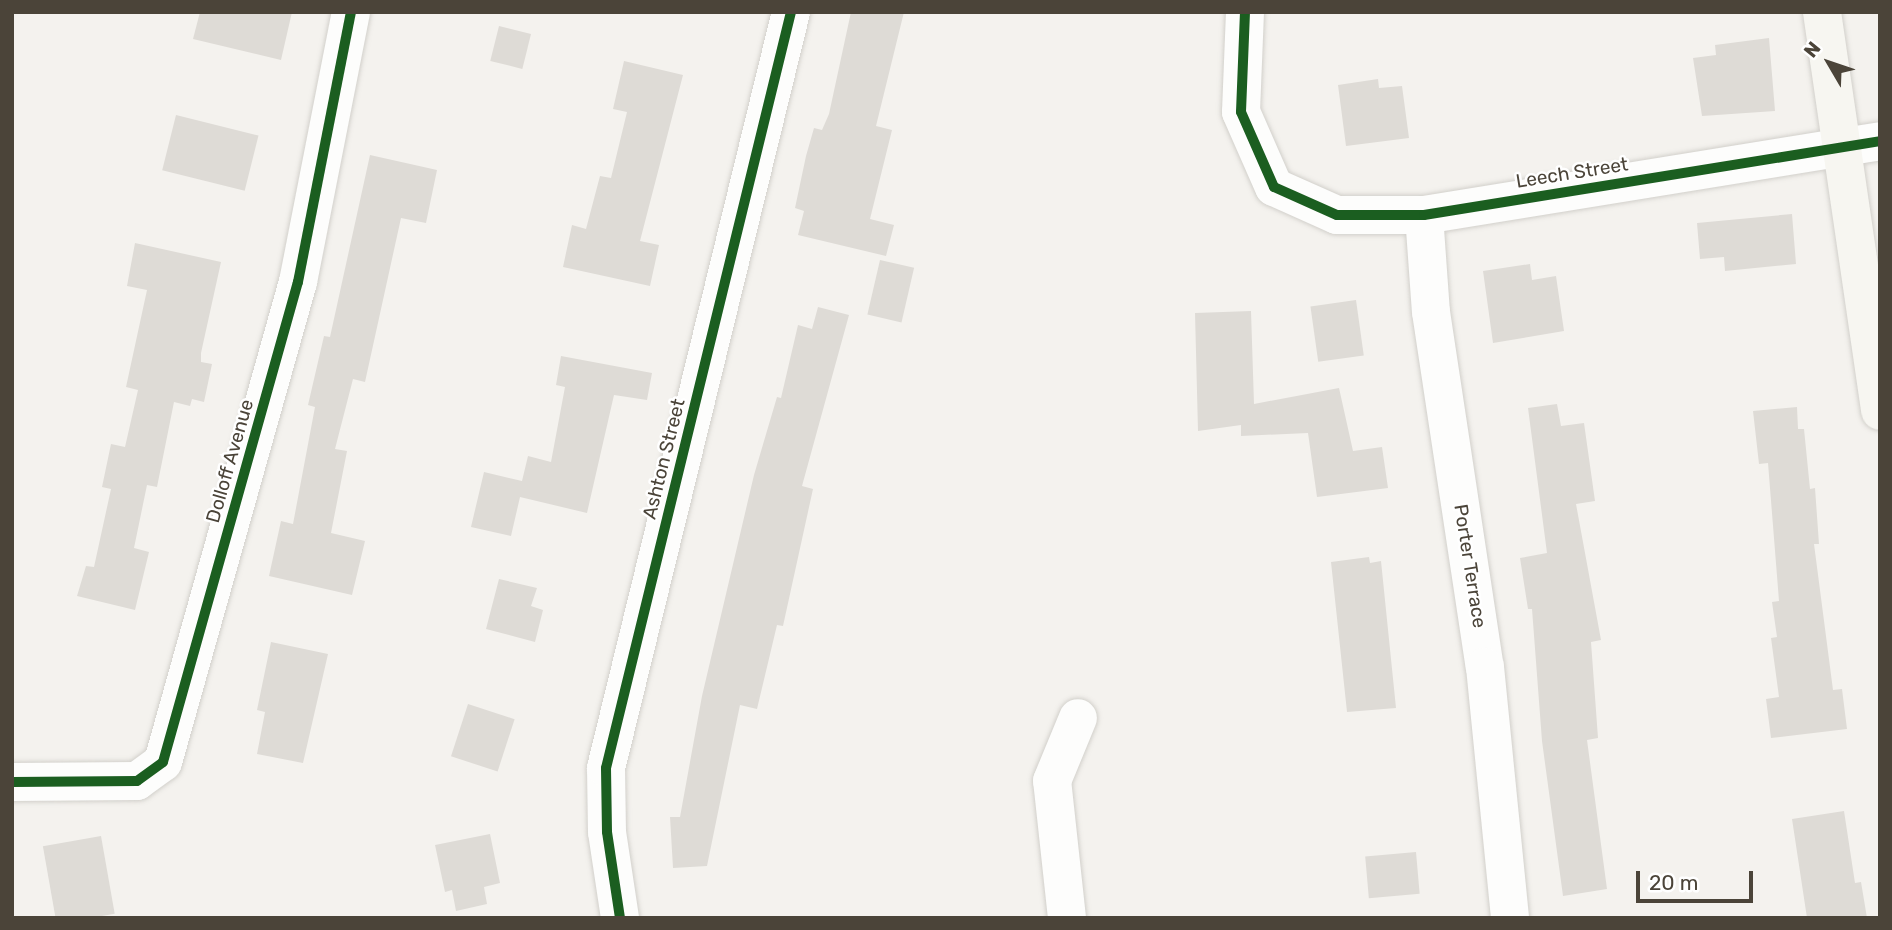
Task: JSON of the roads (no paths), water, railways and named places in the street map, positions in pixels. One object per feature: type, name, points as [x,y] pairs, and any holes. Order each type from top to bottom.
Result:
[{"type":"main road","points":[[1822,12],[1880,411]]},
{"type":"street","name":"Dolloff Avenue","points":[[12,782],[137,781],[163,762],[298,282],[351,12]]},
{"type":"street","name":"Ashton Street","points":[[620,918],[607,832],[606,768],[792,12]]},
{"type":"street","name":"Leech Street","points":[[1245,12],[1241,112],[1273,187],[1337,215],[1424,215],[1880,141]]},
{"type":"street","name":"Porter Terrace","points":[[1424,215],[1431,312],[1485,667],[1510,918]]},
{"type":"street","points":[[1067,918],[1052,781],[1078,718]]}]
